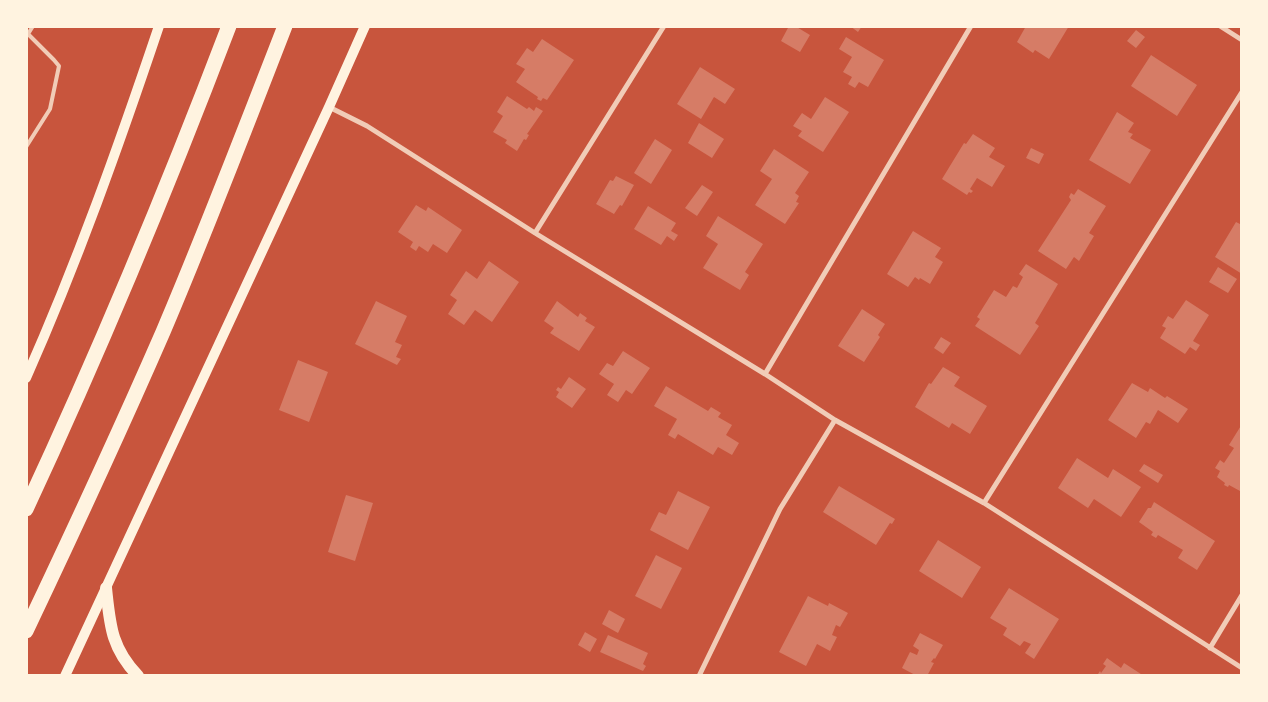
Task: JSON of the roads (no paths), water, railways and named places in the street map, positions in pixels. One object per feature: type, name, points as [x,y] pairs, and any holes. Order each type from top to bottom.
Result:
[{"type":"highway","points":[[26,509],[145,239],[229,26]]},
{"type":"highway","points":[[26,631],[163,332],[285,26]]},
{"type":"main road","points":[[26,378],[93,214],[159,26]]},
{"type":"main road","points":[[65,676],[365,26]]},
{"type":"main road","points":[[106,588],[113,636],[122,658],[138,676]]},
{"type":"street","points":[[535,233],[664,26]]},
{"type":"street","points":[[765,374],[971,26]]},
{"type":"street","points":[[1220,26],[1242,40]]},
{"type":"street","points":[[984,503],[1242,92]]},
{"type":"street","points":[[329,107],[367,126],[535,233],[765,374],[835,420],[984,503],[1242,668]]},
{"type":"street","points":[[699,676],[776,517],[835,420]]},
{"type":"street","points":[[1210,648],[1242,596]]},
{"type":"lane","points":[[26,147],[50,109],[59,66],[27,34],[33,26]]}]
